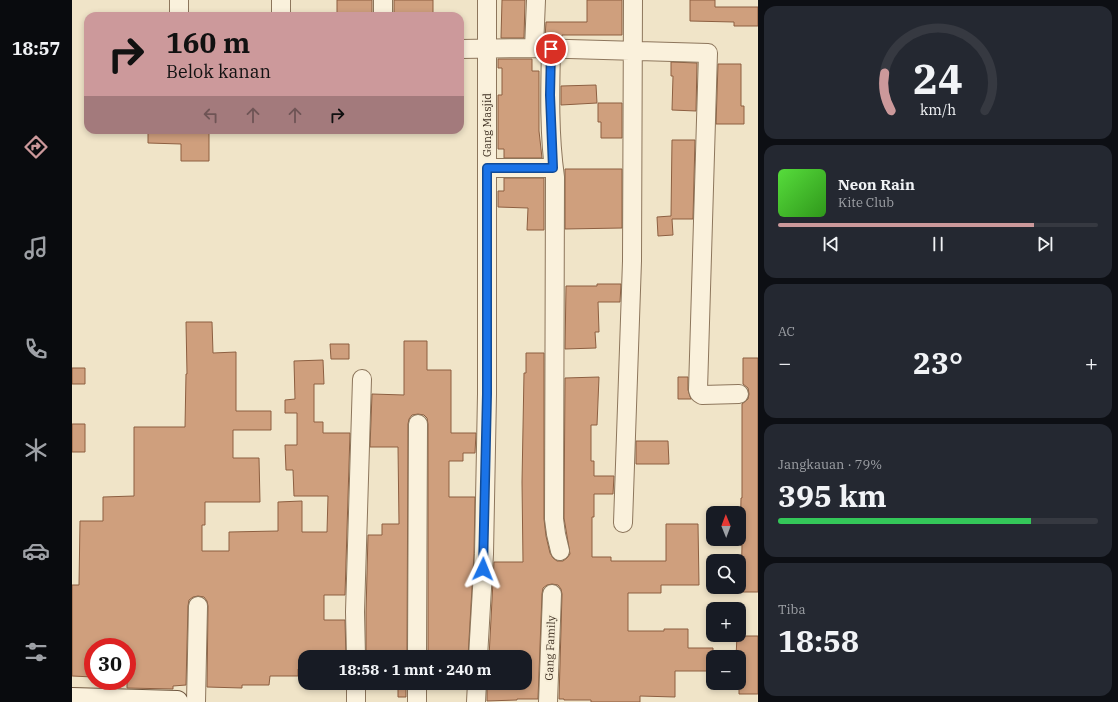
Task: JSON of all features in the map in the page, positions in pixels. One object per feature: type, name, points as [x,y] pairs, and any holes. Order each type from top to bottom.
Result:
[{"type":"street","points":[[179,0],[179,12]]},
{"type":"street","points":[[281,0],[281,12]]},
{"type":"street","points":[[383,0],[383,12]]},
{"type":"street","name":"Gang Masjid","points":[[478,650],[484,554],[487,394],[487,0]]},
{"type":"street","points":[[536,0],[550,95],[553,168],[555,177],[554,519],[560,551]]},
{"type":"street","points":[[623,523],[632,261],[633,0]]},
{"type":"street","points":[[464,49],[543,49],[708,54],[698,390],[702,395],[739,394]]},
{"type":"street","points":[[487,168],[553,168]]},
{"type":"street","points":[[356,650],[355,612],[362,379]]},
{"type":"street","points":[[417,650],[418,424]]},
{"type":"street","name":"Gang Family","points":[[548,702],[552,594]]},
{"type":"street","points":[[196,702],[198,606]]},
{"type":"street","points":[[356,690],[356,702]]},
{"type":"street","points":[[417,690],[417,702]]},
{"type":"street","points":[[476,702],[477,690]]},
{"type":"street","points":[[72,699],[177,702]]},
{"type":"building","points":[[337,0],[372,0],[372,12],[337,12]]},
{"type":"building","points":[[394,0],[433,0],[433,12],[394,12]]},
{"type":"building","points":[[502,0],[525,0],[524,38],[501,38]]},
{"type":"building","points":[[587,0],[622,0],[622,35],[562,35],[562,38],[545,38],[546,22],[587,22]]},
{"type":"building","points":[[690,0],[715,0],[715,7],[758,7],[758,26],[734,26],[734,22],[690,21]]},
{"type":"building","points":[[498,59],[532,59],[532,71],[539,71],[539,131],[542,158],[504,158],[504,149],[498,149],[498,95],[502,95],[502,68],[498,68]]},
{"type":"building","points":[[671,62],[697,63],[696,111],[672,110],[673,76],[671,76]]},
{"type":"building","points":[[718,64],[741,64],[741,106],[744,106],[744,124],[716,124]]},
{"type":"building","points":[[596,85],[597,103],[561,105],[561,86]]},
{"type":"building","points":[[598,103],[622,103],[622,138],[601,138],[601,122],[598,122]]},
{"type":"building","points":[[148,134],[209,134],[209,161],[181,161],[181,144],[148,143]]},
{"type":"building","points":[[672,140],[695,140],[693,219],[672,219],[673,235],[658,236],[657,217],[671,216]]},
{"type":"building","points":[[565,169],[622,169],[622,228],[565,229]]},
{"type":"building","points":[[504,178],[544,178],[544,230],[527,230],[528,208],[498,207],[498,191],[504,191]]},
{"type":"building","points":[[597,284],[621,284],[620,302],[598,302],[599,332],[595,332],[596,348],[565,349],[566,286],[597,286]]},
{"type":"building","points":[[186,322],[212,322],[213,353],[236,352],[236,411],[271,411],[271,430],[233,430],[233,458],[259,458],[260,502],[205,502],[205,525],[202,525],[202,551],[229,551],[229,532],[278,531],[278,502],[302,501],[302,532],[327,532],[328,496],[294,496],[293,470],[286,470],[285,445],[297,445],[297,413],[285,413],[285,400],[295,399],[294,361],[323,360],[324,384],[314,384],[314,422],[323,422],[323,433],[350,433],[345,595],[324,595],[324,620],[345,620],[346,650],[298,650],[298,676],[270,676],[269,685],[242,685],[242,688],[207,687],[208,606],[204,597],[198,596],[189,600],[188,606],[186,685],[173,686],[173,689],[136,688],[136,638],[84,638],[84,677],[72,676],[72,585],[79,585],[80,521],[103,521],[103,497],[134,496],[134,427],[185,427],[187,374]]},
{"type":"building","points":[[404,341],[427,341],[427,370],[451,370],[451,433],[476,433],[475,453],[463,453],[463,461],[449,461],[449,497],[475,497],[474,554],[468,650],[428,650],[428,424],[427,418],[424,415],[418,414],[412,415],[408,424],[407,650],[366,650],[368,535],[382,535],[382,524],[399,524],[398,447],[370,447],[372,394],[404,395]]},
{"type":"building","points":[[330,344],[349,344],[349,359],[331,359]]},
{"type":"building","points":[[526,353],[544,353],[544,519],[546,536],[550,553],[553,558],[557,561],[563,561],[570,554],[564,518],[565,378],[599,377],[597,425],[591,425],[591,461],[594,461],[594,476],[614,476],[613,494],[594,494],[594,517],[592,517],[592,557],[611,557],[611,561],[666,561],[666,524],[698,524],[699,585],[661,585],[661,593],[628,593],[628,631],[688,629],[688,648],[713,648],[713,650],[706,650],[706,671],[675,671],[675,697],[640,696],[640,702],[591,702],[591,700],[559,699],[562,594],[558,585],[552,584],[543,588],[542,594],[538,699],[487,701],[487,690],[532,690],[532,650],[489,650],[494,562],[523,562],[522,482],[524,373],[526,373]]},
{"type":"building","points":[[743,358],[758,358],[758,592],[746,592],[746,554],[742,554],[742,546],[746,546],[746,506],[741,506],[742,404],[748,399],[749,394],[748,388],[743,384]]},
{"type":"building","points":[[72,368],[85,368],[85,384],[72,384]]},
{"type":"building","points":[[678,377],[688,377],[688,390],[691,399],[678,399]]},
{"type":"building","points":[[72,424],[85,424],[85,452],[72,452]]},
{"type":"building","points":[[636,441],[668,441],[669,464],[636,464]]},
{"type":"building","points":[[746,636],[758,636],[758,694],[739,694],[739,690],[746,690],[746,650],[736,650],[737,642],[746,642]]},
{"type":"building","points":[[398,690],[406,690],[406,697],[398,697]]},
{"type":"route","points":[[483,569],[487,394],[487,168],[553,168],[550,95],[551,49]]}]
